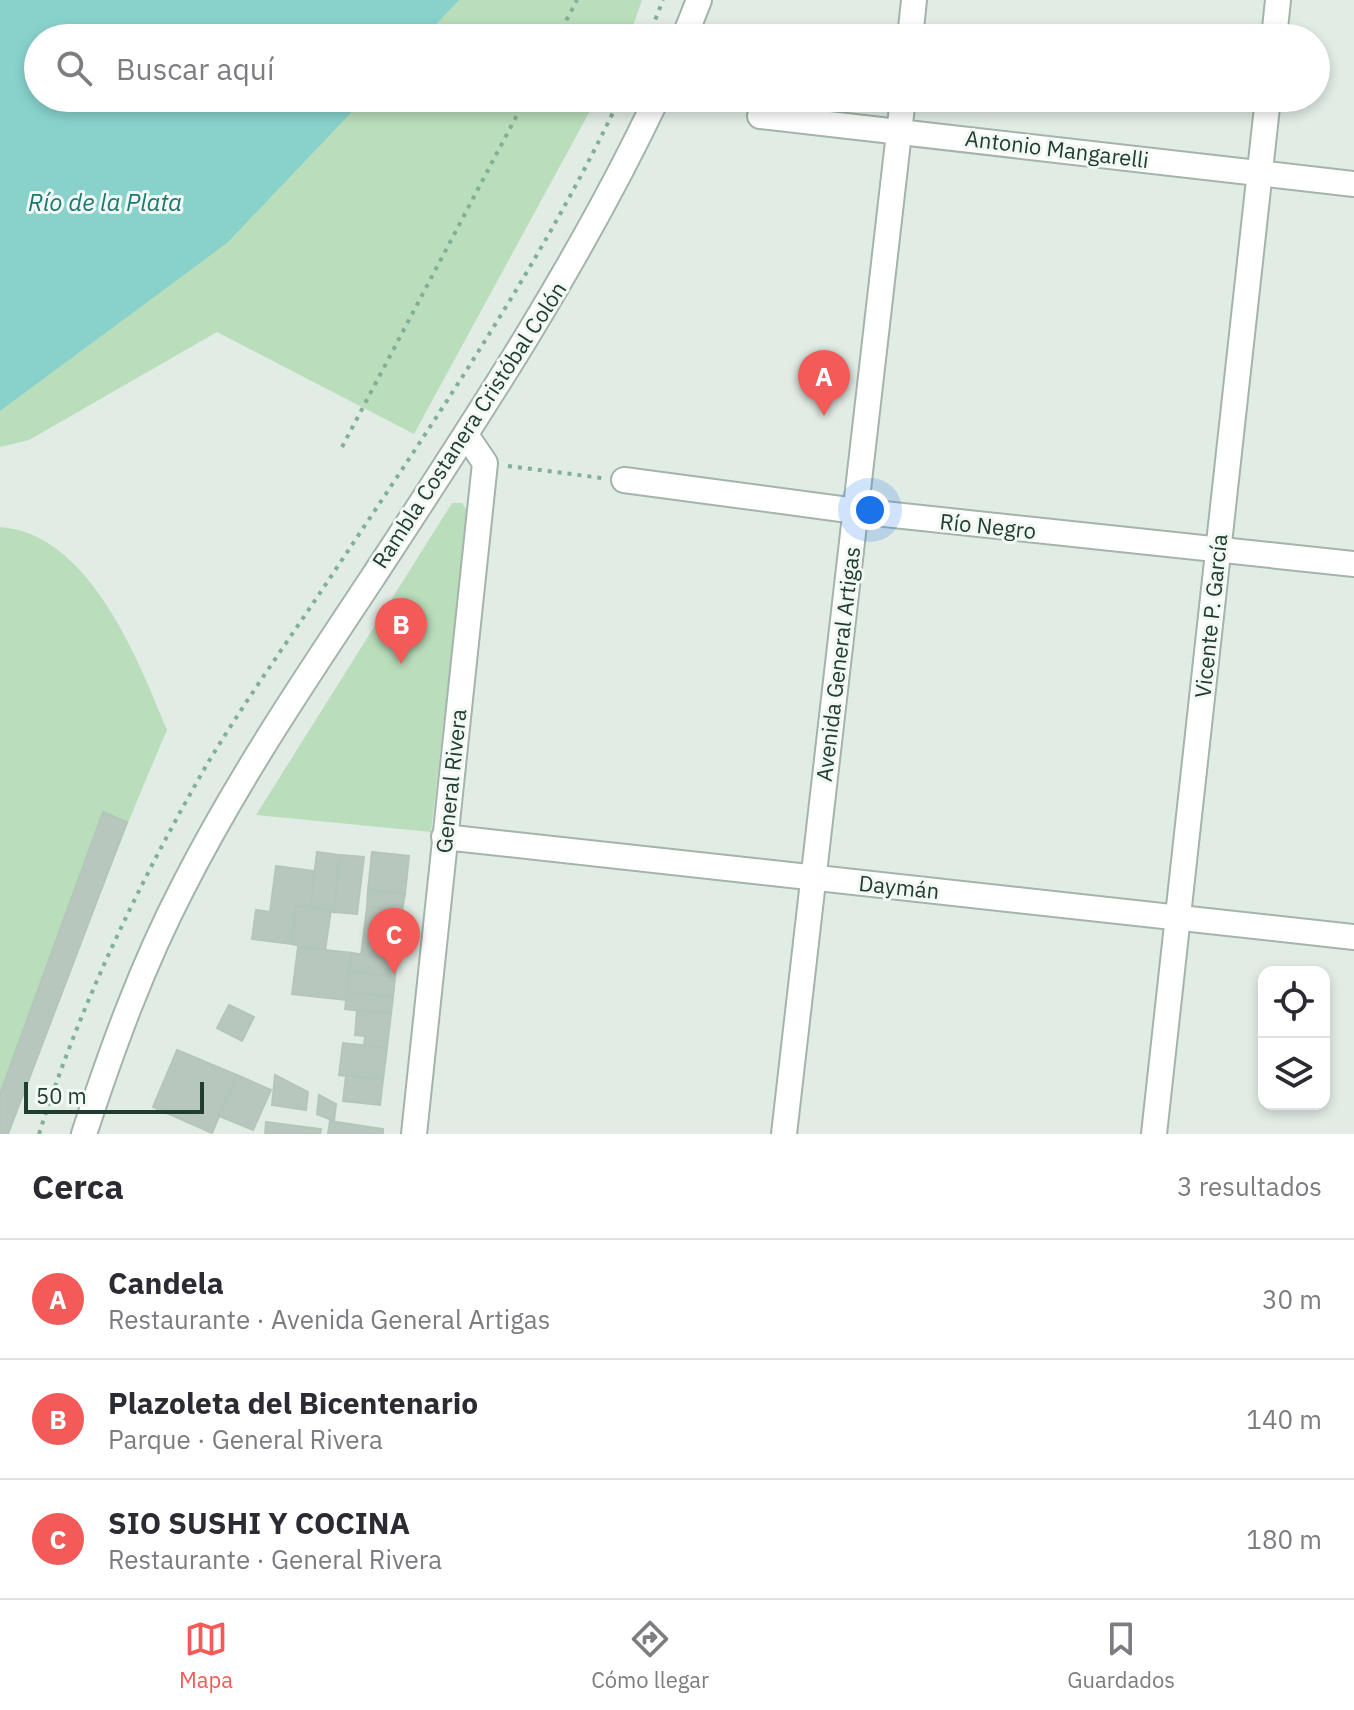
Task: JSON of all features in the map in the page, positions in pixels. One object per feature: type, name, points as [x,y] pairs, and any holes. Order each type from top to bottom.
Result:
[{"type":"street","points":[[690,24],[699,0]]},
{"type":"street","points":[[911,24],[914,0]]},
{"type":"street","points":[[1275,24],[1278,0]]},
{"type":"street","name":"Rambla Costanera Cristóbal Colón","points":[[84,1134],[122,1022],[152,951],[212,832],[311,672],[466,435],[578,252],[650,112]]},
{"type":"street","name":"Avenida General Artigas","points":[[784,1134],[901,112]]},
{"type":"street","name":"Vicente P. García","points":[[1154,1134],[1266,112]]},
{"type":"street","name":"Antonio Mangarelli","points":[[760,116],[1354,184]]},
{"type":"street","points":[[466,435],[485,463]]},
{"type":"street","name":"General Rivera","points":[[414,1134],[485,463]]},
{"type":"street","name":"Río Negro","points":[[624,480],[856,511],[1354,564]]},
{"type":"street","name":"Daymán","points":[[444,837],[1354,937]]},
{"type":"path","points":[[564,24],[577,0]]},
{"type":"path","points":[[654,24],[663,0]]},
{"type":"path","points":[[342,447],[519,112]]},
{"type":"path","points":[[39,1134],[74,1033],[121,926],[207,765],[480,348],[579,179],[613,112]]},
{"type":"path","points":[[485,463],[624,480]]},
{"type":"green space","points":[[0,0],[642,0],[634,24],[24,24],[24,112],[589,112],[414,434],[217,332],[29,440],[0,447]]},
{"type":"green space","points":[[452,503],[462,503],[468,512],[431,832],[256,815]]},
{"type":"green space","points":[[0,527],[32,535],[60,551],[84,575],[125,636],[167,730],[8,1134],[0,1134]]},
{"type":"water","name":"Río de la Plata","points":[[0,0],[459,0],[436,24],[24,24],[24,112],[352,112],[227,243],[0,411]]},
{"type":"building","points":[[103,812],[127,822],[8,1134],[0,1134],[0,1094]]},
{"type":"building","points":[[317,852],[340,855],[334,912],[310,908]]},
{"type":"building","points":[[372,852],[409,856],[405,894],[368,890]]},
{"type":"building","points":[[340,855],[364,857],[357,914],[334,912]]},
{"type":"building","points":[[276,866],[315,871],[310,908],[296,906],[291,944],[252,939],[256,910],[270,912]]},
{"type":"building","points":[[368,890],[405,894],[402,911],[367,907]]},
{"type":"building","points":[[296,906],[331,910],[325,951],[291,944]]},
{"type":"building","points":[[367,907],[402,911],[397,959],[361,955]]},
{"type":"building","points":[[298,947],[352,953],[346,1000],[292,994]]},
{"type":"building","points":[[352,953],[397,959],[395,977],[349,971]]},
{"type":"building","points":[[349,971],[395,977],[393,997],[347,992]]},
{"type":"building","points":[[347,992],[393,997],[391,1014],[345,1009]]},
{"type":"building","points":[[229,1005],[254,1017],[242,1041],[217,1028]]},
{"type":"building","points":[[357,1010],[391,1014],[387,1048],[364,1045],[365,1036],[355,1035]]},
{"type":"building","points":[[343,1043],[387,1048],[383,1080],[339,1075]]},
{"type":"building","points":[[177,1050],[237,1075],[212,1133],[153,1107]]},
{"type":"building","points":[[237,1075],[271,1090],[253,1130],[219,1116]]},
{"type":"building","points":[[275,1075],[308,1092],[306,1110],[272,1105]]},
{"type":"building","points":[[346,1076],[383,1080],[380,1105],[343,1101]]},
{"type":"building","points":[[319,1095],[336,1104],[334,1121],[317,1114]]},
{"type":"building","points":[[330,1121],[383,1129],[383,1134],[328,1134]]},
{"type":"building","points":[[266,1122],[321,1129],[320,1134],[265,1134]]},
{"type":"place","name":"Candela","points":[[824,416]]},
{"type":"place","name":"Plazoleta del Bicentenario","points":[[401,664]]},
{"type":"place","name":"SIO SUSHI Y COCINA","points":[[394,974]]}]
